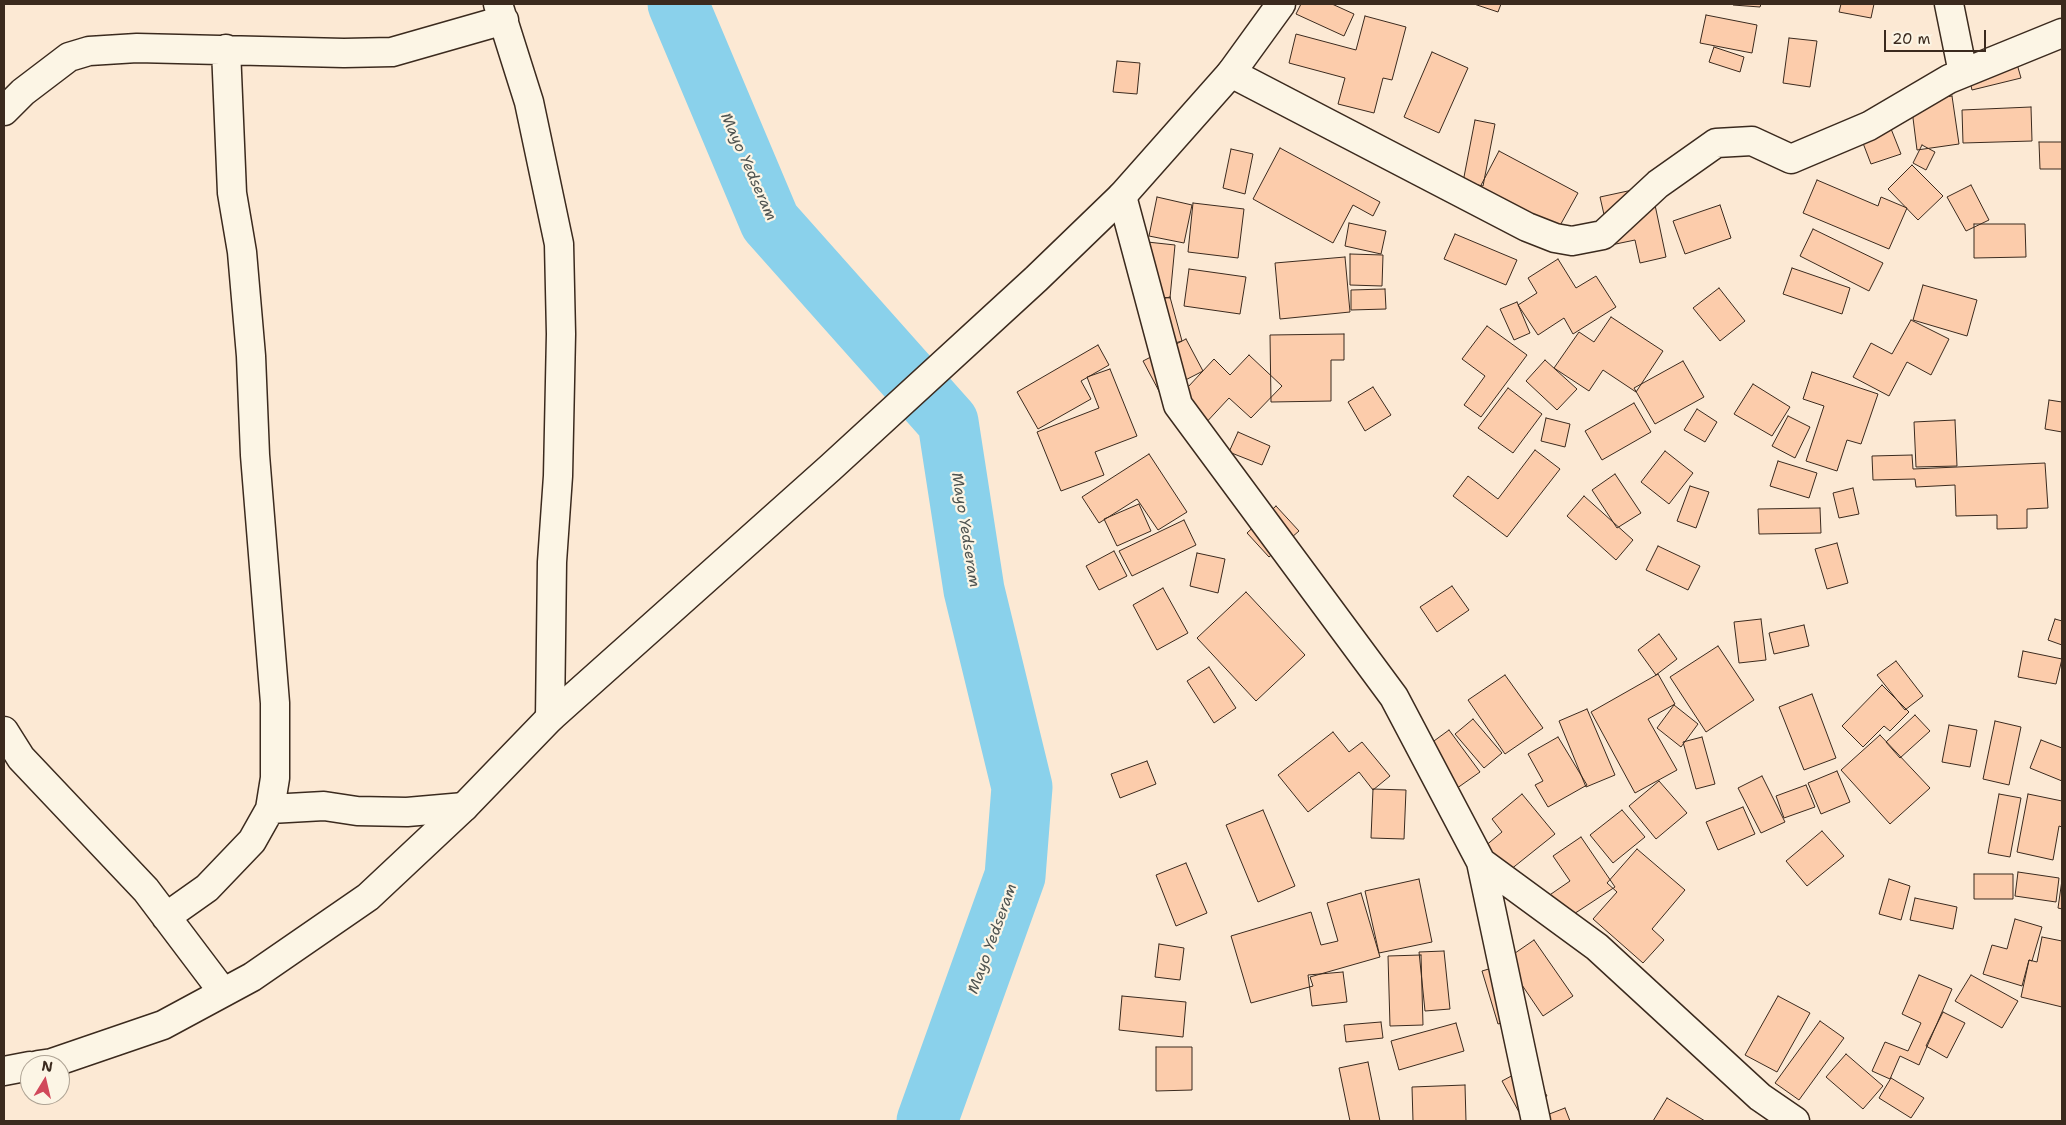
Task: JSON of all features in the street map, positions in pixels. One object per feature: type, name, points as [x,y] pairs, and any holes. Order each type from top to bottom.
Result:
[{"type":"street","points":[[70,1056],[163,1025],[252,977],[368,897],[464,807],[550,718],[830,468],[1036,279],[1122,196],[1231,73],[1281,4]]},
{"type":"street","points":[[1949,4],[1963,73]]},
{"type":"street","points":[[4,111],[23,92],[70,57],[89,51],[136,48],[336,53],[392,52],[501,12],[529,102],[559,244],[560,372],[558,476],[552,562],[550,718]]},
{"type":"street","points":[[1231,73],[1527,227],[1555,238],[1572,241],[1603,235],[1658,184],[1716,143],[1752,141],[1791,159],[1869,126],[1949,79],[2062,33]]},
{"type":"street","points":[[166,917],[206,888],[252,840],[270,809],[275,778],[275,702],[255,455],[251,356],[242,252],[232,192],[226,49]]},
{"type":"street","points":[[1122,196],[1178,404],[1394,697],[1481,862],[1536,1121]]},
{"type":"street","points":[[4,731],[21,758],[146,890],[223,992]]},
{"type":"street","points":[[270,809],[324,806],[357,812],[407,812],[464,807]]},
{"type":"street","points":[[1481,862],[1597,947],[1760,1097],[1795,1121]]},
{"type":"street","points":[[4,1071],[20,1068]]},
{"type":"building","points":[[1301,4],[1332,4],[1354,14],[1344,36],[1296,14]]},
{"type":"building","points":[[1474,4],[1501,4],[1498,12]]},
{"type":"building","points":[[1734,4],[1761,4],[1760,7]]},
{"type":"building","points":[[1841,4],[1874,4],[1871,18],[1839,12]]},
{"type":"building","points":[[1706,15],[1757,25],[1752,53],[1700,43]]},
{"type":"building","points":[[1365,16],[1406,27],[1392,80],[1383,78],[1374,113],[1338,104],[1345,78],[1289,63],[1296,34],[1356,50]]},
{"type":"building","points":[[1789,38],[1817,41],[1810,87],[1783,83]]},
{"type":"building","points":[[1714,47],[1744,57],[1740,72],[1709,62]]},
{"type":"building","points":[[1432,52],[1468,68],[1439,133],[1404,117]]},
{"type":"building","points":[[2015,57],[2021,78],[1972,90],[1967,69]]},
{"type":"building","points":[[1117,61],[1140,63],[1137,94],[1113,92]]},
{"type":"building","points":[[1952,96],[1959,144],[1917,150],[1911,102]]},
{"type":"building","points":[[1882,106],[1901,154],[1871,164],[1853,117]]},
{"type":"building","points":[[2031,107],[2032,141],[1963,143],[1962,110]]},
{"type":"building","points":[[1475,120],[1495,124],[1483,186],[1463,182]]},
{"type":"building","points":[[2039,142],[2062,142],[2062,169],[2040,169]]},
{"type":"building","points":[[1922,145],[1935,152],[1926,170],[1913,163]]},
{"type":"building","points":[[1280,148],[1380,202],[1373,216],[1353,205],[1333,243],[1253,199]]},
{"type":"building","points":[[1231,149],[1253,154],[1245,194],[1223,188]]},
{"type":"building","points":[[1499,151],[1578,193],[1557,231],[1479,189]]},
{"type":"building","points":[[1912,165],[1943,196],[1918,220],[1888,189]]},
{"type":"building","points":[[1817,180],[1878,206],[1881,197],[1907,208],[1889,249],[1803,213]]},
{"type":"building","points":[[1971,185],[1989,220],[1966,231],[1947,197]]},
{"type":"building","points":[[1651,186],[1666,257],[1640,263],[1635,240],[1611,245],[1600,197]]},
{"type":"building","points":[[1157,197],[1192,205],[1184,243],[1149,236]]},
{"type":"building","points":[[1193,203],[1244,209],[1238,258],[1188,252]]},
{"type":"building","points":[[1720,205],[1731,238],[1685,254],[1673,221]]},
{"type":"building","points":[[1349,223],[1386,231],[1381,254],[1345,246]]},
{"type":"building","points":[[1974,224],[2025,224],[2026,257],[1974,258]]},
{"type":"building","points":[[1813,229],[1883,263],[1869,291],[1800,256]]},
{"type":"building","points":[[1455,234],[1517,260],[1506,285],[1444,259]]},
{"type":"building","points":[[1138,241],[1175,245],[1170,298],[1133,294]]},
{"type":"building","points":[[1350,254],[1383,255],[1382,286],[1350,285]]},
{"type":"building","points":[[1345,257],[1350,312],[1280,319],[1275,263]]},
{"type":"building","points":[[1558,259],[1576,288],[1596,276],[1616,307],[1573,334],[1564,318],[1538,335],[1518,305],[1537,293],[1528,278]]},
{"type":"building","points":[[1792,268],[1850,288],[1842,314],[1783,294]]},
{"type":"building","points":[[1189,269],[1246,277],[1240,314],[1184,306]]},
{"type":"building","points":[[1923,285],[1977,300],[1967,336],[1913,320]]},
{"type":"building","points":[[1719,288],[1745,321],[1720,341],[1693,308]]},
{"type":"building","points":[[1385,289],[1386,309],[1351,310],[1351,290]]},
{"type":"building","points":[[1170,297],[1182,341],[1154,349],[1141,304]]},
{"type":"building","points":[[1517,302],[1530,333],[1514,340],[1500,309]]},
{"type":"building","points":[[1611,317],[1663,351],[1636,392],[1603,370],[1589,391],[1554,368],[1579,332],[1594,342]]},
{"type":"building","points":[[1911,320],[1949,339],[1931,375],[1907,362],[1889,396],[1853,377],[1871,343],[1892,354]]},
{"type":"building","points":[[1487,326],[1527,355],[1481,417],[1464,405],[1485,376],[1462,359]]},
{"type":"building","points":[[1344,334],[1344,360],[1331,360],[1331,401],[1271,402],[1270,335]]},
{"type":"building","points":[[1186,339],[1203,371],[1160,393],[1143,361]]},
{"type":"building","points":[[1098,345],[1109,365],[1081,381],[1091,399],[1038,429],[1017,392]]},
{"type":"building","points":[[1249,355],[1282,386],[1251,418],[1229,398],[1202,427],[1175,401],[1214,359],[1230,375]]},
{"type":"building","points":[[1545,360],[1577,389],[1557,410],[1526,381]]},
{"type":"building","points":[[1683,361],[1704,397],[1655,424],[1634,388]]},
{"type":"building","points":[[1110,369],[1137,436],[1095,452],[1104,475],[1061,491],[1037,432],[1099,408],[1087,377]]},
{"type":"building","points":[[1812,372],[1878,394],[1861,444],[1847,440],[1837,471],[1806,461],[1824,406],[1803,399]]},
{"type":"building","points":[[1753,384],[1790,407],[1772,436],[1734,414]]},
{"type":"building","points":[[1373,387],[1391,415],[1365,431],[1348,402]]},
{"type":"building","points":[[1508,388],[1542,414],[1513,453],[1478,428]]},
{"type":"building","points":[[2049,400],[2062,402],[2062,432],[2045,429]]},
{"type":"building","points":[[1634,403],[1651,432],[1602,460],[1585,431]]},
{"type":"building","points":[[1697,409],[1717,422],[1705,442],[1684,430]]},
{"type":"building","points":[[1788,416],[1810,427],[1795,458],[1772,446]]},
{"type":"building","points":[[1546,418],[1570,424],[1565,447],[1541,441]]},
{"type":"building","points":[[1955,420],[1957,466],[1916,467],[1914,422]]},
{"type":"building","points":[[1238,432],[1270,446],[1262,465],[1229,452]]},
{"type":"building","points":[[1535,450],[1560,469],[1507,537],[1453,496],[1468,476],[1498,499]]},
{"type":"building","points":[[1665,451],[1693,473],[1669,504],[1641,482]]},
{"type":"building","points":[[1149,454],[1187,512],[1158,530],[1137,499],[1099,523],[1082,497]]},
{"type":"building","points":[[1912,455],[1913,469],[2045,463],[2048,508],[2027,509],[2027,528],[1997,529],[1997,515],[1956,516],[1955,485],[1916,487],[1915,479],[1873,480],[1872,456]]},
{"type":"building","points":[[1778,461],[1817,473],[1809,498],[1770,486]]},
{"type":"building","points":[[1615,474],[1641,513],[1617,528],[1592,490]]},
{"type":"building","points":[[1690,486],[1709,492],[1696,528],[1677,521]]},
{"type":"building","points":[[1853,488],[1859,514],[1839,518],[1833,493]]},
{"type":"building","points":[[1584,496],[1633,540],[1616,560],[1567,516]]},
{"type":"building","points":[[1139,504],[1151,531],[1117,546],[1104,519]]},
{"type":"building","points":[[1276,506],[1299,531],[1269,557],[1247,533]]},
{"type":"building","points":[[1820,508],[1821,533],[1759,534],[1758,509]]},
{"type":"building","points":[[1184,520],[1196,545],[1132,576],[1119,551]]},
{"type":"building","points":[[1837,543],[1848,583],[1827,589],[1815,549]]},
{"type":"building","points":[[1658,546],[1700,566],[1688,590],[1646,570]]},
{"type":"building","points":[[1114,551],[1127,576],[1099,590],[1086,566]]},
{"type":"building","points":[[1197,553],[1225,559],[1218,593],[1190,586]]},
{"type":"building","points":[[1452,586],[1469,610],[1437,632],[1420,607]]},
{"type":"building","points":[[1163,588],[1188,633],[1157,650],[1133,605]]},
{"type":"building","points":[[1246,592],[1305,655],[1256,701],[1197,638]]},
{"type":"building","points":[[1761,619],[1766,660],[1739,663],[1734,622]]},
{"type":"building","points":[[2055,619],[2062,621],[2062,645],[2048,640]]},
{"type":"building","points":[[1804,625],[1809,646],[1774,654],[1769,633]]},
{"type":"building","points":[[1659,634],[1677,659],[1656,675],[1638,650]]},
{"type":"building","points":[[1718,646],[1754,700],[1706,732],[1670,677]]},
{"type":"building","points":[[2023,651],[2062,659],[2056,684],[2018,677]]},
{"type":"building","points":[[1896,661],[1923,696],[1905,710],[1877,675]]},
{"type":"building","points":[[1209,667],[1236,708],[1214,723],[1187,681]]},
{"type":"building","points":[[1658,674],[1675,704],[1648,719],[1677,770],[1635,793],[1591,712]]},
{"type":"building","points":[[1505,675],[1543,728],[1505,754],[1468,700]]},
{"type":"building","points":[[1882,685],[1909,712],[1890,731],[1884,726],[1863,747],[1842,726]]},
{"type":"building","points":[[1812,694],[1836,758],[1804,770],[1779,707]]},
{"type":"building","points":[[1674,705],[1698,724],[1681,747],[1657,728]]},
{"type":"building","points":[[1587,709],[1615,775],[1586,787],[1559,721]]},
{"type":"building","points":[[1915,715],[1930,731],[1900,758],[1886,742]]},
{"type":"building","points":[[1473,719],[1502,753],[1484,768],[1455,734]]},
{"type":"building","points":[[1995,721],[2021,727],[2009,785],[1983,779]]},
{"type":"building","points":[[1949,725],[1977,730],[1970,767],[1942,762]]},
{"type":"building","points":[[1449,730],[1480,772],[1443,798],[1412,757]]},
{"type":"building","points":[[1333,732],[1349,752],[1362,742],[1390,776],[1373,790],[1359,772],[1308,812],[1278,775]]},
{"type":"building","points":[[1880,735],[1930,788],[1890,824],[1841,770]]},
{"type":"building","points":[[1558,737],[1587,785],[1548,807],[1535,785],[1543,781],[1528,754]]},
{"type":"building","points":[[1702,737],[1715,784],[1696,789],[1683,742]]},
{"type":"building","points":[[2041,740],[2062,748],[2062,781],[2030,768]]},
{"type":"building","points":[[1147,761],[1156,784],[1120,798],[1111,774]]},
{"type":"building","points":[[1837,771],[1850,802],[1821,814],[1808,783]]},
{"type":"building","points":[[1762,776],[1785,822],[1761,833],[1738,788]]},
{"type":"building","points":[[1659,781],[1687,813],[1656,839],[1629,806]]},
{"type":"building","points":[[1806,785],[1815,807],[1784,818],[1776,796]]},
{"type":"building","points":[[1373,789],[1406,790],[1404,839],[1371,838]]},
{"type":"building","points":[[1522,794],[1555,834],[1505,874],[1484,847],[1502,832],[1492,819]]},
{"type":"building","points":[[1999,794],[2021,798],[2010,857],[1988,853]]},
{"type":"building","points":[[2028,794],[2062,801],[2062,827],[2059,826],[2053,860],[2017,852]]},
{"type":"building","points":[[1743,807],[1755,834],[1718,850],[1706,822]]},
{"type":"building","points":[[1263,810],[1295,886],[1258,902],[1226,825]]},
{"type":"building","points":[[1622,810],[1645,837],[1613,863],[1590,835]]},
{"type":"building","points":[[1822,831],[1844,856],[1807,886],[1786,861]]},
{"type":"building","points":[[1581,837],[1615,887],[1554,927],[1538,903],[1570,881],[1553,856]]},
{"type":"building","points":[[1637,849],[1685,890],[1652,929],[1664,940],[1643,963],[1593,919],[1617,892],[1607,883]]},
{"type":"building","points":[[1186,863],[1207,913],[1176,926],[1156,875]]},
{"type":"building","points":[[2018,872],[2059,878],[2056,902],[2015,896]]},
{"type":"building","points":[[1974,874],[2013,874],[2013,899],[1974,899]]},
{"type":"building","points":[[1419,879],[1432,942],[1379,953],[1365,891]]},
{"type":"building","points":[[1889,879],[1910,886],[1901,920],[1879,914]]},
{"type":"building","points":[[2062,880],[2062,909],[2058,908]]},
{"type":"building","points":[[1361,893],[1380,957],[1310,977],[1313,986],[1251,1003],[1231,936],[1311,912],[1321,945],[1338,941],[1327,903]]},
{"type":"building","points":[[1915,898],[1957,907],[1953,929],[1910,920]]},
{"type":"building","points":[[2015,919],[2042,927],[2032,961],[2029,960],[2022,986],[1983,974],[1992,945],[2007,949]]},
{"type":"building","points":[[2042,937],[2062,941],[2062,1007],[2021,997],[2029,960],[2037,962]]},
{"type":"building","points":[[1534,940],[1573,996],[1543,1016],[1505,960]]},
{"type":"building","points":[[1159,944],[1184,948],[1180,980],[1155,977]]},
{"type":"building","points":[[1444,951],[1450,1009],[1425,1011],[1419,952]]},
{"type":"building","points":[[1421,955],[1423,1025],[1390,1026],[1388,956]]},
{"type":"building","points":[[1509,963],[1525,1016],[1498,1024],[1482,971]]},
{"type":"building","points":[[1343,972],[1347,1002],[1312,1006],[1308,975]]},
{"type":"building","points":[[1919,975],[1952,989],[1919,1065],[1900,1056],[1890,1079],[1872,1071],[1885,1042],[1908,1051],[1921,1023],[1902,1014]]},
{"type":"building","points":[[1971,975],[2018,1001],[2002,1028],[1955,1001]]},
{"type":"building","points":[[1122,996],[1186,1002],[1183,1037],[1119,1030]]},
{"type":"building","points":[[1778,996],[1810,1013],[1777,1072],[1745,1055]]},
{"type":"building","points":[[1943,1012],[1965,1023],[1947,1058],[1926,1046]]},
{"type":"building","points":[[1820,1021],[1844,1038],[1799,1100],[1775,1083]]},
{"type":"building","points":[[1381,1022],[1383,1038],[1346,1042],[1344,1025]]},
{"type":"building","points":[[1456,1023],[1464,1051],[1399,1070],[1391,1041]]},
{"type":"building","points":[[1156,1047],[1192,1047],[1192,1090],[1156,1091]]},
{"type":"building","points":[[1846,1054],[1883,1086],[1863,1109],[1826,1077]]},
{"type":"building","points":[[1368,1062],[1380,1121],[1350,1121],[1339,1068]]},
{"type":"building","points":[[1530,1066],[1547,1096],[1519,1112],[1502,1081]]},
{"type":"building","points":[[1891,1078],[1924,1098],[1911,1118],[1879,1098]]},
{"type":"building","points":[[1465,1085],[1466,1121],[1413,1121],[1412,1087]]},
{"type":"building","points":[[1667,1098],[1705,1121],[1653,1121]]},
{"type":"building","points":[[1565,1108],[1570,1121],[1531,1121]]},
{"type":"waterway","name":"Mayo Yedseram","points":[[678,4],[770,222],[948,422],[974,590],[1022,787],[1015,876],[927,1121]]}]
